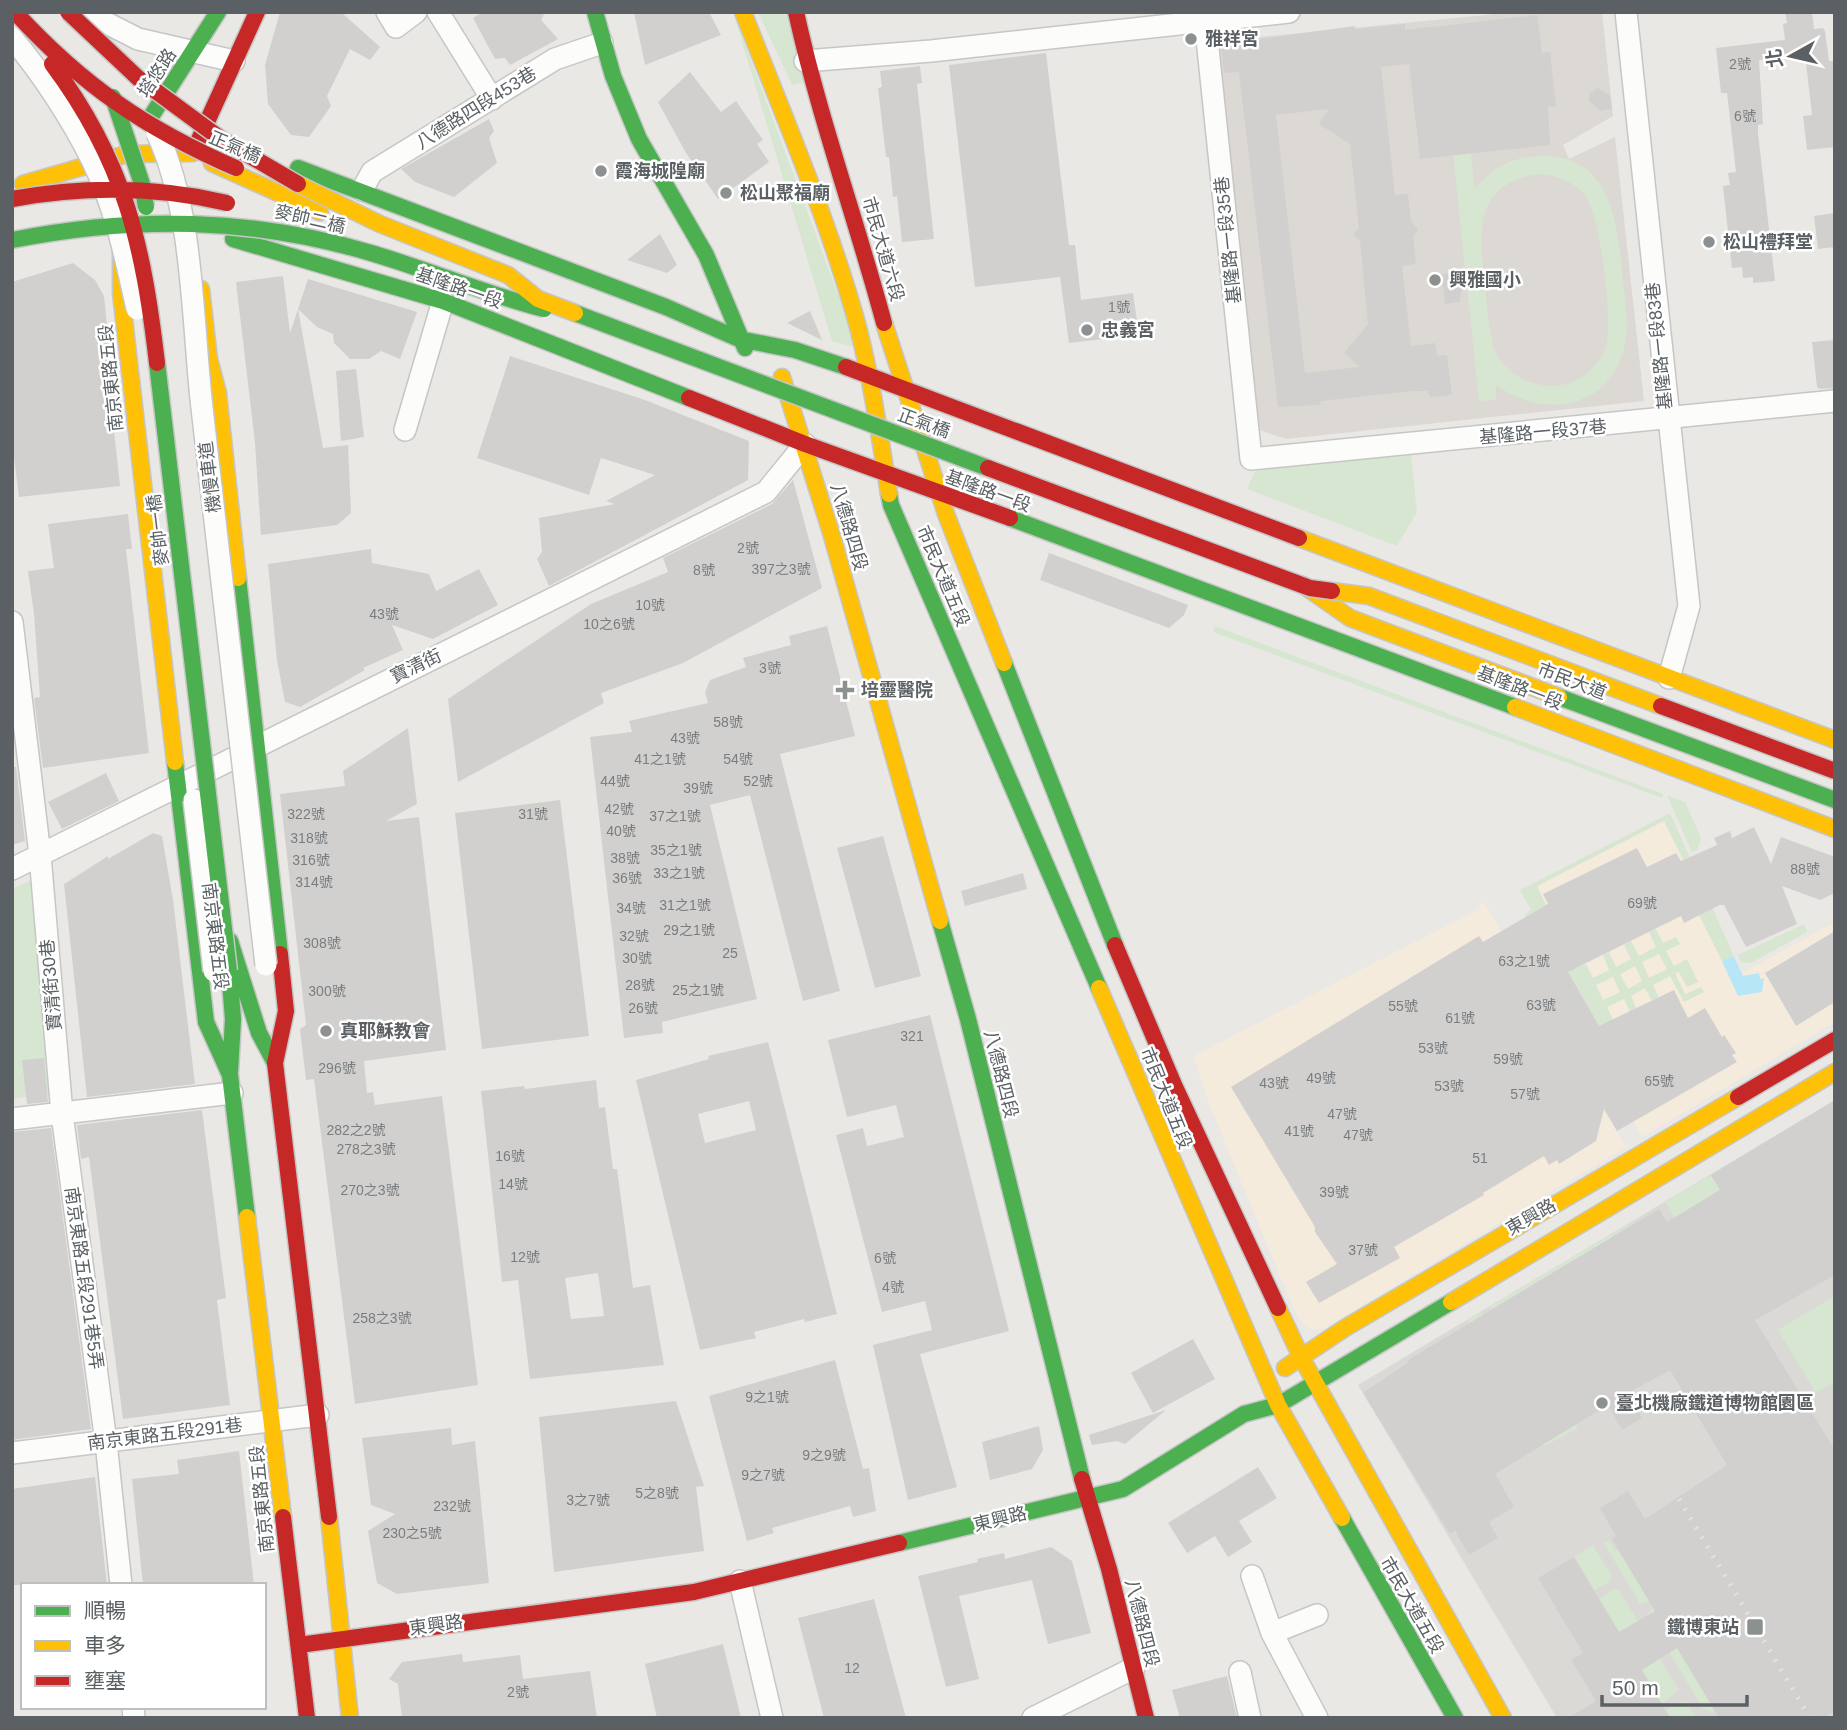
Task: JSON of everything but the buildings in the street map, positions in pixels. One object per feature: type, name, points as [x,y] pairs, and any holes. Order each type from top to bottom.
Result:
[{"type":"main road","name":"麥帥一橋","points":[[64,12],[96,63],[122,116],[142,184],[153,260],[230,941],[259,1033],[275,1063]]},
{"type":"main road","name":"正氣橋","points":[[64,12],[138,78],[221,139],[296,183],[380,224],[508,275],[538,299],[1306,586]]},
{"type":"main road","name":"塔悠路","points":[[128,154],[218,12]]},
{"type":"main road","points":[[257,12],[234,61],[193,167],[195,228],[209,359],[218,393],[286,1011],[275,1063],[318,1415],[350,1718]]},
{"type":"main road","name":"八德路四段","points":[[595,12],[603,43],[639,139],[706,255],[739,339],[804,444]]},
{"type":"main road","points":[[743,12],[799,153],[857,324],[870,377],[884,472]]},
{"type":"main road","name":"市民大道六段","points":[[796,12],[805,61],[940,494]]},
{"type":"main road","name":"麥帥一橋","points":[[14,13],[58,72],[96,132],[123,186],[141,257],[157,356],[221,971],[233,1019],[231,1084]]},
{"type":"main road","name":"正氣橋","points":[[14,13],[71,71],[138,122],[166,138],[344,213],[501,271],[590,319],[1306,586]]},
{"type":"main road","points":[[12,187],[128,154],[193,167],[275,194],[710,360],[739,339]]},
{"type":"main road","points":[[12,216],[55,203],[128,154]]},
{"type":"main road","name":"南京東路五段","points":[[128,154],[120,224],[121,293],[177,785],[206,1022],[231,1084],[307,1718]]},
{"type":"main road","points":[[193,167],[281,162],[362,190],[666,307],[739,339],[770,344],[906,390],[1218,523],[1669,678],[1835,740]]},
{"type":"main road","name":"麥帥二橋","points":[[12,200],[91,188],[146,189],[210,199],[252,210],[500,298],[538,299]]},
{"type":"main road","name":"麥帥二橋","points":[[12,240],[58,229],[142,220],[211,221],[283,230],[372,254],[492,297],[590,319]]},
{"type":"main road","points":[[38,252],[120,224]]},
{"type":"main road","name":"基隆路一段","points":[[120,224],[195,228],[443,301],[804,444],[940,494],[1192,569],[1835,829]]},
{"type":"main road","name":"八德路四段","points":[[770,344],[804,444],[968,1019],[1087,1498],[1146,1718]]},
{"type":"main road","name":"市民大道五段","points":[[884,472],[896,518],[1278,1405],[1455,1718]]},
{"type":"main road","name":"市民大道五段","points":[[940,494],[1110,933],[1175,1087],[1301,1357],[1503,1718]]},
{"type":"main road","points":[[1192,569],[1218,523]]},
{"type":"main road","points":[[1306,586],[1369,596],[1835,770]]},
{"type":"main road","name":"市民大道","points":[[1306,586],[1357,620],[1835,799]]},
{"type":"main road","name":"東興路","points":[[1244,1414],[1267,1380],[1301,1357],[1412,1287],[1835,1040]]},
{"type":"main road","name":"東興路","points":[[299,1644],[694,1592],[1123,1489],[1244,1414],[1278,1405],[1835,1072]]},
{"type":"street","points":[[12,52],[46,30],[64,12]]},
{"type":"street","points":[[86,12],[96,20],[138,39],[234,61]]},
{"type":"street","name":"機慢車道","points":[[86,12],[134,81],[167,152],[183,226],[266,965]]},
{"type":"street","points":[[387,12],[396,27],[416,12]]},
{"type":"street","points":[[438,12],[492,99]]},
{"type":"street","points":[[805,61],[930,51],[1289,12]]},
{"type":"street","name":"基隆路一段83巷","points":[[1626,12],[1667,420],[1689,606],[1669,678]]},
{"type":"street","name":"基隆路一段35巷","points":[[1205,20],[1251,460]]},
{"type":"street","points":[[12,38],[31,60],[92,160],[124,248],[138,313],[221,971]]},
{"type":"street","name":"八德路四段453巷","points":[[362,190],[372,172],[555,59],[603,43]]},
{"type":"street","points":[[405,430],[443,301]]},
{"type":"street","name":"基隆路一段37巷","points":[[1251,460],[1835,401]]},
{"type":"street","name":"寶清街","points":[[12,869],[766,492],[804,444]]},
{"type":"street","name":"寶清街30巷","points":[[12,622],[40,855],[62,1114]]},
{"type":"street","points":[[12,1119],[62,1114],[231,1084]]},
{"type":"street","name":"南京東路五段291巷5弄","points":[[62,1114],[106,1441],[121,1583]]},
{"type":"street","name":"南京東路五段291巷","points":[[12,1453],[318,1415]]},
{"type":"street","points":[[1252,1576],[1272,1633],[1317,1718]]},
{"type":"street","points":[[740,1581],[772,1718]]},
{"type":"street","points":[[1272,1633],[1317,1615]]},
{"type":"street","points":[[1033,1718],[1134,1668]]},
{"type":"street","points":[[1240,1672],[1250,1718]]},
{"type":"shaded area","name":"興雅國小","points":[[1516,12],[1602,12],[1613,116],[1563,145],[1569,159],[1615,137],[1644,401],[1286,439],[1256,429],[1218,41]]},
{"type":"shaded area","points":[[1670,813],[1742,973],[1835,922],[1835,1022],[1642,1137],[1585,1036],[1592,1007],[1530,885]]},
{"type":"shaded area","points":[[1484,902],[1626,1147],[1323,1329],[1314,1330],[1303,1325],[1292,1305],[1208,1101],[1194,1056],[1479,909],[1478,906]]},
{"type":"shaded area","name":"臺北機廠鐵道博物館園區","points":[[1835,1100],[1835,1718],[1557,1718],[1358,1385]]},
{"type":"green space","points":[[733,12],[858,348],[832,341]]},
{"type":"green space","points":[[758,12],[793,12],[805,82],[792,85]]},
{"type":"green space","points":[[1471,153],[1475,189],[1489,174],[1505,164],[1533,156],[1568,159],[1585,168],[1599,182],[1608,199],[1618,239],[1627,332],[1616,369],[1604,385],[1589,396],[1571,403],[1552,405],[1514,396],[1496,385],[1496,400],[1479,401],[1453,155]],"holes":[[[1540,174],[1560,178],[1577,187],[1586,197],[1597,226],[1607,296],[1605,349],[1595,365],[1582,377],[1567,384],[1551,386],[1535,384],[1519,377],[1506,367],[1495,352],[1488,320],[1482,248],[1482,230],[1491,199],[1502,188],[1518,179]]]},
{"type":"green space","points":[[1411,455],[1417,512],[1397,546],[1247,489],[1254,473],[1263,467]]},
{"type":"green space","points":[[1215,626],[1663,794],[1662,798],[1213,632]]},
{"type":"green space","points":[[1667,795],[1685,802],[1701,838],[1697,850],[1692,852]]},
{"type":"green space","points":[[1670,813],[1734,956],[1722,961],[1696,909],[1705,904],[1664,821],[1537,886],[1576,968],[1586,964],[1593,978],[1609,970],[1603,955],[1609,952],[1616,967],[1631,959],[1624,945],[1631,941],[1639,956],[1656,947],[1649,932],[1656,929],[1663,943],[1676,937],[1680,944],[1666,951],[1674,966],[1687,959],[1698,982],[1687,987],[1679,972],[1675,973],[1685,994],[1701,987],[1704,992],[1684,1002],[1670,976],[1653,985],[1659,998],[1652,1001],[1645,988],[1631,996],[1636,1008],[1630,1012],[1624,999],[1607,1007],[1619,1032],[1585,1036],[1591,1012],[1533,913],[1526,917],[1525,914],[1531,910],[1520,890]],"holes":[[[1659,954],[1667,969],[1649,978],[1642,962]],[[1635,966],[1642,981],[1628,989],[1620,974]],[[1613,977],[1620,992],[1603,1000],[1596,985]]]},
{"type":"green space","points":[[33,879],[58,1092],[12,1099],[12,889]]},
{"type":"green space","points":[[1804,924],[1807,932],[1751,963],[1741,962],[1738,955]]},
{"type":"green space","points":[[1711,1175],[1728,1203],[1716,1192],[1676,1217],[1739,1325],[1665,1202]]},
{"type":"green space","points":[[1657,1207],[1611,1237],[1621,1254],[1602,1243],[1581,1256],[1590,1272],[1573,1260],[1492,1309],[1491,1306]]},
{"type":"green space","points":[[1835,1296],[1835,1382],[1816,1393],[1778,1330]]},
{"type":"green space","points":[[1480,1312],[1482,1315],[1476,1319],[1577,1424],[1577,1429],[1544,1446],[1468,1320]]},
{"type":"green space","points":[[1609,1540],[1649,1601],[1640,1604],[1604,1543]]},
{"type":"green space","points":[[1593,1545],[1611,1575],[1609,1582],[1594,1590],[1574,1557]]},
{"type":"green space","points":[[1614,1589],[1619,1590],[1679,1690],[1662,1704],[1641,1670],[1631,1626],[1619,1632],[1599,1599]]},
{"type":"green space","points":[[1653,1608],[1716,1709],[1711,1712],[1703,1709],[1647,1615]]},
{"type":"green space","points":[[1686,1701],[1696,1718],[1670,1718],[1666,1710]]},
{"type":"water","points":[[1734,956],[1743,976],[1759,973],[1760,979],[1764,978],[1762,992],[1738,996],[1722,961]]},
{"type":"railway","points":[[1679,1499],[1810,1718]]},
{"type":"traffic: fast","points":[[152,115],[218,12]]},
{"type":"traffic: fast","points":[[595,12],[613,76],[639,139],[706,255],[745,348]]},
{"type":"traffic: fast","points":[[113,97],[142,184],[146,207]]},
{"type":"traffic: fast","points":[[298,168],[666,307],[739,339],[795,350],[846,367]]},
{"type":"traffic: fast","points":[[12,240],[58,232],[148,224],[192,224],[281,232],[371,253],[544,309]]},
{"type":"traffic: fast","points":[[233,239],[443,301],[689,398]]},
{"type":"traffic: fast","points":[[575,313],[988,468]]},
{"type":"traffic: fast","points":[[157,363],[229,971]]},
{"type":"traffic: fast","points":[[889,494],[891,505],[1099,988]]},
{"type":"traffic: fast","points":[[1010,518],[1515,707]]},
{"type":"traffic: fast","points":[[238,578],[280,954]]},
{"type":"traffic: fast","points":[[1004,663],[1115,945]]},
{"type":"traffic: fast","points":[[1559,697],[1835,800]]},
{"type":"traffic: fast","points":[[175,762],[206,1022],[230,1075],[247,1217]]},
{"type":"traffic: fast","points":[[940,921],[968,1019],[1082,1479]]},
{"type":"traffic: fast","points":[[230,941],[259,1033],[275,1063]]},
{"type":"traffic: fast","points":[[230,982],[233,1019],[230,1072]]},
{"type":"traffic: fast","points":[[899,1543],[1123,1489],[1244,1414],[1278,1405],[1451,1302]]},
{"type":"traffic: fast","points":[[1342,1518],[1455,1718]]},
{"type":"traffic: slow","points":[[743,12],[805,168],[846,287],[867,368],[889,494]]},
{"type":"traffic: slow","points":[[23,184],[127,154],[193,153]]},
{"type":"traffic: slow","points":[[212,163],[320,212]]},
{"type":"traffic: slow","points":[[298,184],[380,224],[508,275],[538,299],[575,313]]},
{"type":"traffic: slow","points":[[121,245],[121,293],[175,762]]},
{"type":"traffic: slow","points":[[201,289],[209,359],[218,393],[238,578]]},
{"type":"traffic: slow","points":[[884,323],[946,514],[1004,663]]},
{"type":"traffic: slow","points":[[782,377],[832,536],[940,921]]},
{"type":"traffic: slow","points":[[1299,538],[1835,740]]},
{"type":"traffic: slow","points":[[1303,585],[1350,618],[1559,697]]},
{"type":"traffic: slow","points":[[1332,591],[1369,596],[1661,706]]},
{"type":"traffic: slow","points":[[1515,707],[1835,829]]},
{"type":"traffic: slow","points":[[1099,988],[1278,1405],[1342,1518]]},
{"type":"traffic: slow","points":[[1451,1302],[1835,1072]]},
{"type":"traffic: slow","points":[[1285,1368],[1345,1328],[1738,1097]]},
{"type":"traffic: slow","points":[[247,1217],[283,1517]]},
{"type":"traffic: slow","points":[[1278,1308],[1301,1357],[1503,1718]]},
{"type":"traffic: slow","points":[[329,1517],[350,1718]]},
{"type":"traffic: jam","points":[[15,12],[65,62],[117,103],[173,137],[236,168]]},
{"type":"traffic: jam","points":[[68,12],[138,78],[221,139],[298,184]]},
{"type":"traffic: jam","points":[[196,146],[257,12]]},
{"type":"traffic: jam","points":[[796,12],[884,323]]},
{"type":"traffic: jam","points":[[52,64],[97,135],[127,206],[145,280],[157,363]]},
{"type":"traffic: jam","points":[[12,199],[66,192],[120,190],[173,193],[227,203]]},
{"type":"traffic: jam","points":[[846,367],[1299,538]]},
{"type":"traffic: jam","points":[[689,398],[805,444],[1010,518]]},
{"type":"traffic: jam","points":[[988,468],[1310,588],[1332,591]]},
{"type":"traffic: jam","points":[[1661,706],[1835,771]]},
{"type":"traffic: jam","points":[[1115,945],[1175,1087],[1278,1308]]},
{"type":"traffic: jam","points":[[280,954],[286,1011],[275,1063],[329,1517]]},
{"type":"traffic: jam","points":[[1738,1097],[1835,1040]]},
{"type":"traffic: jam","points":[[1082,1479],[1109,1569],[1146,1718]]},
{"type":"traffic: jam","points":[[283,1517],[307,1718]]},
{"type":"traffic: jam","points":[[299,1645],[694,1592],[899,1543]]},
{"type":"place","name":"雅祥宮","points":[[1191,39]]},
{"type":"place","name":"霞海城隍廟","points":[[601,171]]},
{"type":"place","name":"松山聚福廟","points":[[726,193]]},
{"type":"place","name":"松山禮拜堂","points":[[1709,242]]},
{"type":"place","name":"興雅國小","points":[[1435,280]]},
{"type":"place","name":"忠義宮","points":[[1087,330]]},
{"type":"place","name":"培靈醫院","points":[[845,690]]},
{"type":"place","name":"真耶穌教會","points":[[326,1031]]},
{"type":"place","name":"臺北機廠鐵道博物館園區","points":[[1602,1403]]},
{"type":"place","name":"鐵博東站","points":[[1755,1627]]}]
